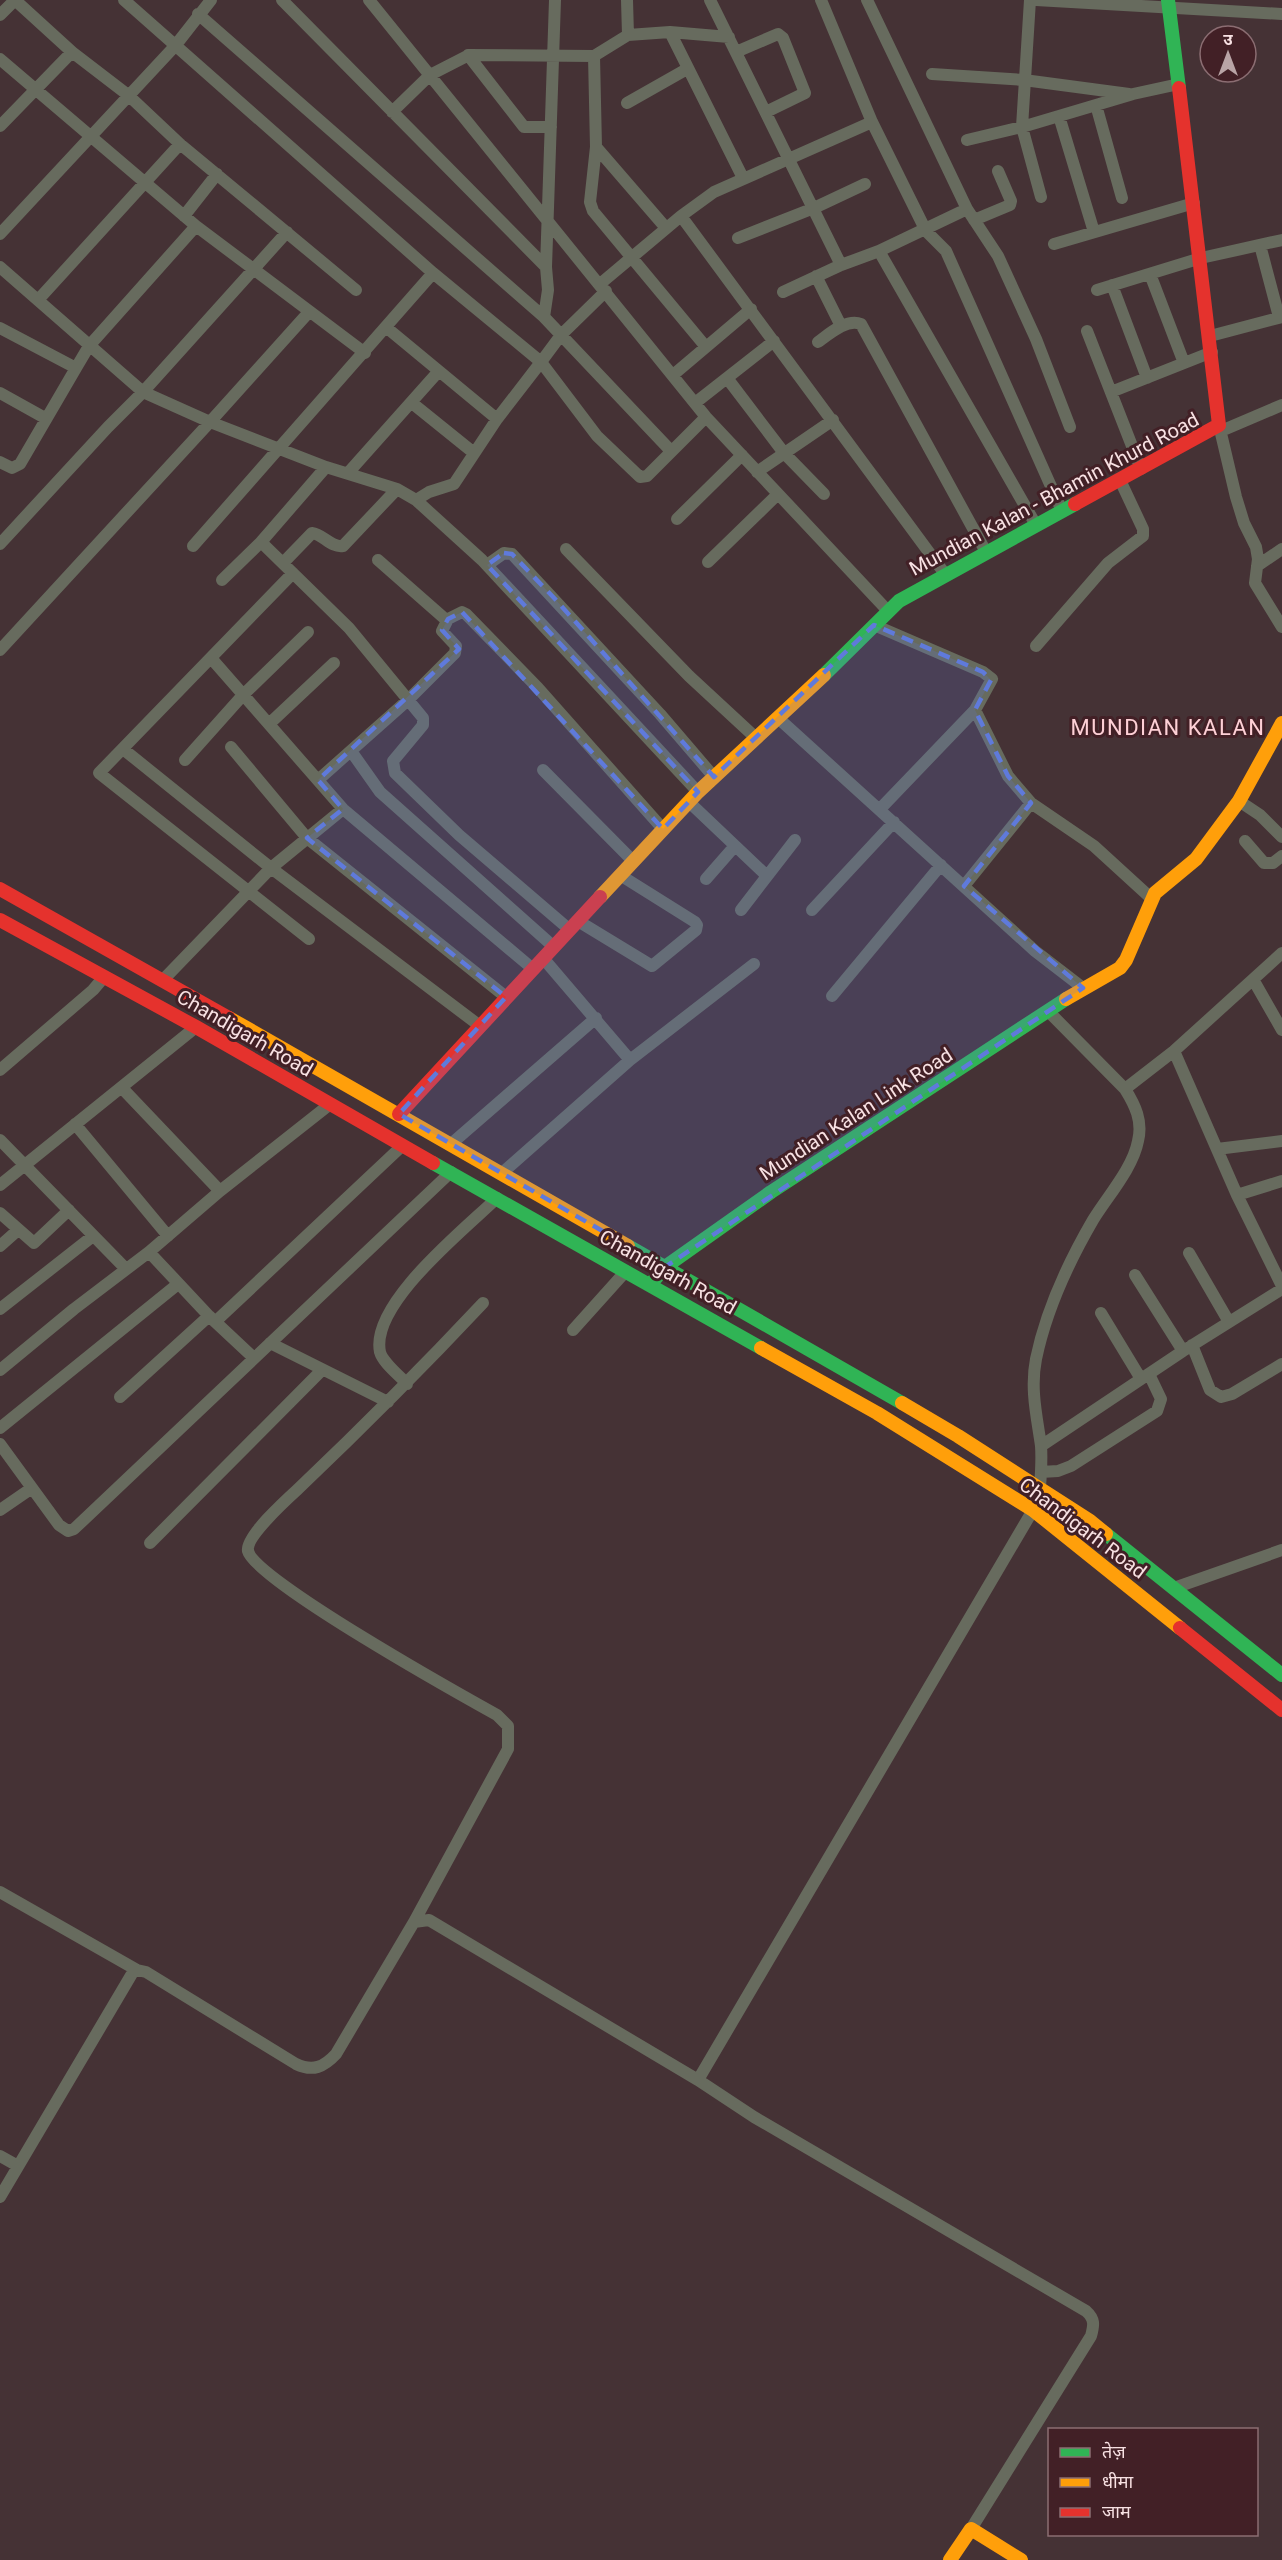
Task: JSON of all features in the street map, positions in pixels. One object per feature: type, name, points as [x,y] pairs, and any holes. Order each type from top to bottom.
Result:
[{"type":"main road","name":"Mundian Kalan - Bhamin Khurd Road","points":[[399,1114],[693,797],[806,693],[888,611],[910,593],[1220,428],[1169,4]]},
{"type":"main road","points":[[1152,899],[1158,890],[1192,862],[1239,801],[1282,723]]},
{"type":"main road","name":"Chandigarh Road","points":[[0,889],[399,1114],[958,1436],[1090,1521],[1282,1675]]},
{"type":"main road","name":"Mundian Kalan Link Road","points":[[650,1285],[665,1266],[771,1192],[1077,992],[1123,965],[1152,899]]},
{"type":"main road","name":"Chandigarh Road","points":[[0,920],[196,1026],[329,1105],[877,1413],[1033,1510],[1282,1710]]},
{"type":"main road","points":[[950,2560],[971,2529],[1021,2560]]},
{"type":"street","points":[[0,15],[15,0],[72,52],[128,95],[180,144],[356,290]]},
{"type":"street","points":[[124,0],[433,273],[540,362],[597,436],[638,476],[647,476],[706,417]]},
{"type":"street","points":[[0,234],[175,46],[211,0]]},
{"type":"street","points":[[282,0],[546,267]]},
{"type":"street","points":[[369,0],[706,417],[888,611]]},
{"type":"street","points":[[544,317],[548,290],[546,267],[555,0]]},
{"type":"street","points":[[627,0],[628,35]]},
{"type":"street","points":[[710,0],[841,265]]},
{"type":"street","points":[[821,0],[872,122],[926,231],[946,250],[1062,511]]},
{"type":"street","points":[[867,0],[971,215],[998,256],[1036,339],[1070,427]]},
{"type":"street","points":[[1030,0],[1022,128],[1041,197]]},
{"type":"street","points":[[1036,0],[1226,6],[1282,14]]},
{"type":"street","points":[[198,14],[544,317],[671,451]]},
{"type":"street","points":[[392,112],[430,75],[468,56],[554,54],[594,56],[628,35],[670,32],[729,37]]},
{"type":"street","points":[[670,32],[743,178]]},
{"type":"street","points":[[736,52],[778,34],[783,38],[805,89],[805,95],[766,112]]},
{"type":"street","points":[[0,126],[72,52]]},
{"type":"street","points":[[468,56],[524,127],[551,127]]},
{"type":"street","points":[[594,56],[596,147],[591,205],[593,211],[706,347]]},
{"type":"street","points":[[0,59],[196,226],[365,353]]},
{"type":"street","points":[[627,103],[687,69]]},
{"type":"street","points":[[932,74],[1024,80],[1133,94]]},
{"type":"street","points":[[968,140],[1022,128],[1133,94],[1179,84]]},
{"type":"street","points":[[1096,105],[1122,198]]},
{"type":"street","points":[[1059,116],[1094,232]]},
{"type":"street","points":[[416,500],[429,492],[454,484],[496,419],[561,335],[632,258],[666,228],[714,192],[872,122]]},
{"type":"street","points":[[38,300],[180,144]]},
{"type":"street","points":[[596,147],[666,228]]},
{"type":"street","points":[[783,292],[841,265],[926,231],[971,215],[1011,205],[998,171]]},
{"type":"street","points":[[184,216],[217,174]]},
{"type":"street","points":[[738,238],[814,208],[865,184]]},
{"type":"street","points":[[1054,244],[1194,203]]},
{"type":"street","points":[[681,216],[945,574]]},
{"type":"street","points":[[0,462],[12,468],[20,464],[89,346],[196,226]]},
{"type":"street","points":[[0,544],[143,392],[252,268],[287,232]]},
{"type":"street","points":[[1097,290],[1201,258],[1282,240]]},
{"type":"street","points":[[1210,336],[1280,317],[1260,245]]},
{"type":"street","points":[[879,251],[1036,525]]},
{"type":"street","points":[[0,267],[143,392],[278,449],[397,489],[416,500],[487,565],[693,797],[734,847],[767,876]]},
{"type":"street","points":[[193,546],[433,273]]},
{"type":"street","points":[[1150,273],[1184,363]]},
{"type":"street","points":[[816,276],[841,326]]},
{"type":"street","points":[[1112,285],[1147,378]]},
{"type":"street","points":[[673,375],[751,309]]},
{"type":"street","points":[[0,650],[309,312]]},
{"type":"street","points":[[818,342],[841,326],[854,322],[861,324],[986,552]]},
{"type":"street","points":[[0,328],[76,368]]},
{"type":"street","points":[[387,328],[496,419]]},
{"type":"street","points":[[1087,331],[1141,469]]},
{"type":"street","points":[[695,403],[774,340]]},
{"type":"street","points":[[1111,392],[1212,352]]},
{"type":"street","points":[[348,472],[438,372]]},
{"type":"street","points":[[727,378],[784,453],[824,494]]},
{"type":"street","points":[[0,393],[45,418]]},
{"type":"street","points":[[412,403],[474,453]]},
{"type":"street","points":[[1282,405],[1220,428],[1244,523],[1257,547],[1255,583],[1282,627]]},
{"type":"street","points":[[757,472],[833,420]]},
{"type":"street","points":[[677,519],[742,455]]},
{"type":"street","points":[[222,580],[261,542],[326,467]]},
{"type":"street","points":[[1036,646],[1108,563],[1143,536],[1143,529],[1120,480]]},
{"type":"street","points":[[283,563],[312,533],[317,533],[337,546],[343,546],[397,489]]},
{"type":"street","points":[[708,562],[778,494]]},
{"type":"street","points":[[261,542],[349,628],[423,718],[424,723],[393,761],[395,773],[459,835],[574,925],[652,966],[696,930],[697,925],[620,875]]},
{"type":"street","points":[[566,549],[689,676],[756,738]]},
{"type":"street","points":[[1257,567],[1282,549]]},
{"type":"street","points":[[487,565],[504,553],[512,554],[660,714],[714,777]]},
{"type":"street","points":[[378,560],[444,618],[448,619]]},
{"type":"street","points":[[293,573],[100,770],[100,776],[309,939]]},
{"type":"street","points":[[318,780],[408,700],[456,651],[456,646],[442,630],[448,619],[461,612],[466,614],[538,688],[663,830]]},
{"type":"street","points":[[874,625],[990,676],[992,680],[975,710],[880,809]]},
{"type":"street","points":[[185,760],[243,695],[308,632]]},
{"type":"street","points":[[211,658],[343,809],[533,969]]},
{"type":"street","points":[[269,724],[334,663]]},
{"type":"street","points":[[975,710],[999,763],[1031,803],[1094,846],[1152,899]]},
{"type":"street","points":[[778,718],[1035,951],[1077,992]]},
{"type":"street","points":[[231,747],[307,838],[506,997]]},
{"type":"street","points":[[123,749],[271,868],[480,1026]]},
{"type":"street","points":[[351,751],[381,792],[554,947]]},
{"type":"street","points":[[543,770],[633,861]]},
{"type":"street","points":[[1239,801],[1260,815],[1282,837]]},
{"type":"street","points":[[964,886],[1031,803]]},
{"type":"street","points":[[162,981],[271,868],[343,809]]},
{"type":"street","points":[[812,910],[894,822]]},
{"type":"street","points":[[741,910],[795,840]]},
{"type":"street","points":[[1245,841],[1264,862],[1273,862],[1282,856]]},
{"type":"street","points":[[706,879],[734,847]]},
{"type":"street","points":[[832,996],[941,865]]},
{"type":"street","points":[[1125,1089],[1174,1051],[1254,981],[1282,953]]},
{"type":"street","points":[[543,958],[630,1060]]},
{"type":"street","points":[[502,1173],[630,1060],[754,964]]},
{"type":"street","points":[[0,1070],[93,990],[104,977]]},
{"type":"street","points":[[1254,981],[1282,1030]]},
{"type":"street","points":[[1040,1487],[1041,1446],[1033,1392],[1035,1361],[1067,1270],[1093,1221],[1122,1175],[1139,1140],[1137,1111],[1125,1089],[1049,1012]]},
{"type":"street","points":[[451,1144],[596,1018]]},
{"type":"street","points":[[0,1185],[196,1026]]},
{"type":"street","points":[[1041,1446],[1187,1348],[1282,1288],[1279,1272],[1237,1195],[1174,1051]]},
{"type":"street","points":[[122,1088],[220,1191]]},
{"type":"street","points":[[0,1370],[329,1105]]},
{"type":"street","points":[[75,1124],[168,1236]]},
{"type":"street","points":[[0,1140],[26,1164],[126,1269]]},
{"type":"street","points":[[1217,1149],[1282,1142]]},
{"type":"street","points":[[120,1397],[212,1319],[402,1146]]},
{"type":"street","points":[[0,1444],[59,1525],[69,1531],[74,1529],[196,1416],[254,1358],[451,1172]]},
{"type":"street","points":[[1237,1195],[1282,1181]]},
{"type":"street","points":[[406,1384],[382,1356],[380,1350],[385,1321],[391,1308],[414,1277],[497,1198]]},
{"type":"street","points":[[0,1213],[31,1242],[35,1242],[69,1210]]},
{"type":"street","points":[[0,1246],[18,1230]]},
{"type":"street","points":[[0,1309],[93,1236]]},
{"type":"street","points":[[149,1252],[212,1319],[254,1358]]},
{"type":"street","points":[[1189,1253],[1229,1322]]},
{"type":"street","points":[[573,1330],[626,1271]]},
{"type":"street","points":[[1135,1275],[1187,1348],[1210,1390],[1221,1396],[1232,1394],[1282,1364]]},
{"type":"street","points":[[0,1428],[178,1284]]},
{"type":"street","points":[[0,1892],[137,1970],[146,1972],[296,2064],[307,2069],[317,2068],[327,2064],[336,2054],[414,1922],[508,1749],[508,1726],[496,1715],[318,1610],[259,1566],[248,1554],[247,1548],[249,1541],[276,1509],[388,1402],[483,1303]]},
{"type":"street","points":[[1041,1472],[1058,1471],[1071,1466],[1157,1411],[1161,1399],[1101,1313]]},
{"type":"street","points":[[270,1343],[388,1402]]},
{"type":"street","points":[[150,1543],[322,1370]]},
{"type":"street","points":[[0,1510],[32,1488]]},
{"type":"street","points":[[698,2080],[1033,1510]]},
{"type":"street","points":[[1174,1588],[1282,1550]]},
{"type":"street","points":[[414,1922],[429,1920],[438,1923],[698,2080],[754,2117],[997,2258],[1086,2311],[1092,2317],[1094,2325],[1091,2336],[971,2529]]},
{"type":"street","points":[[0,2197],[85,2057],[129,1978],[137,1970]]},
{"type":"street","points":[[0,2156],[18,2166]]},
{"type":"highlighted area","points":[[504,553],[512,554],[556,600],[714,777],[874,625],[983,672],[991,680],[975,710],[1008,776],[1031,803],[964,886],[1083,988],[665,1267],[399,1114],[506,997],[307,838],[343,809],[318,780],[459,649],[442,630],[448,619],[462,612],[663,829],[698,792],[487,565]]},
{"type":"traffic: fast","points":[[1168,0],[1179,88]]},
{"type":"traffic: fast","points":[[824,675],[899,601],[1075,504]]},
{"type":"traffic: fast","points":[[650,1285],[665,1267],[771,1192],[1066,999]]},
{"type":"traffic: fast","points":[[433,1163],[761,1348]]},
{"type":"traffic: fast","points":[[628,1246],[902,1403]]},
{"type":"traffic: fast","points":[[1106,1534],[1282,1675]]},
{"type":"traffic: slow","points":[[600,897],[698,792],[824,675]]},
{"type":"traffic: slow","points":[[1066,999],[1120,968],[1126,960],[1155,893],[1196,859],[1239,801],[1282,723]]},
{"type":"traffic: slow","points":[[229,1018],[628,1246]]},
{"type":"traffic: slow","points":[[761,1348],[877,1413],[1033,1510],[1180,1628]]},
{"type":"traffic: slow","points":[[902,1403],[958,1436],[1090,1521],[1106,1534]]},
{"type":"traffic: slow","points":[[950,2560],[971,2529],[1021,2560]]},
{"type":"traffic: jam","points":[[1075,504],[1219,425],[1179,88]]},
{"type":"traffic: jam","points":[[0,889],[229,1018]]},
{"type":"traffic: jam","points":[[399,1114],[600,897]]},
{"type":"traffic: jam","points":[[0,920],[196,1027],[433,1163]]},
{"type":"traffic: jam","points":[[1180,1628],[1282,1710]]},
{"type":"district","name":"MUNDIAN KALAN","points":[[1168,727]]}]
